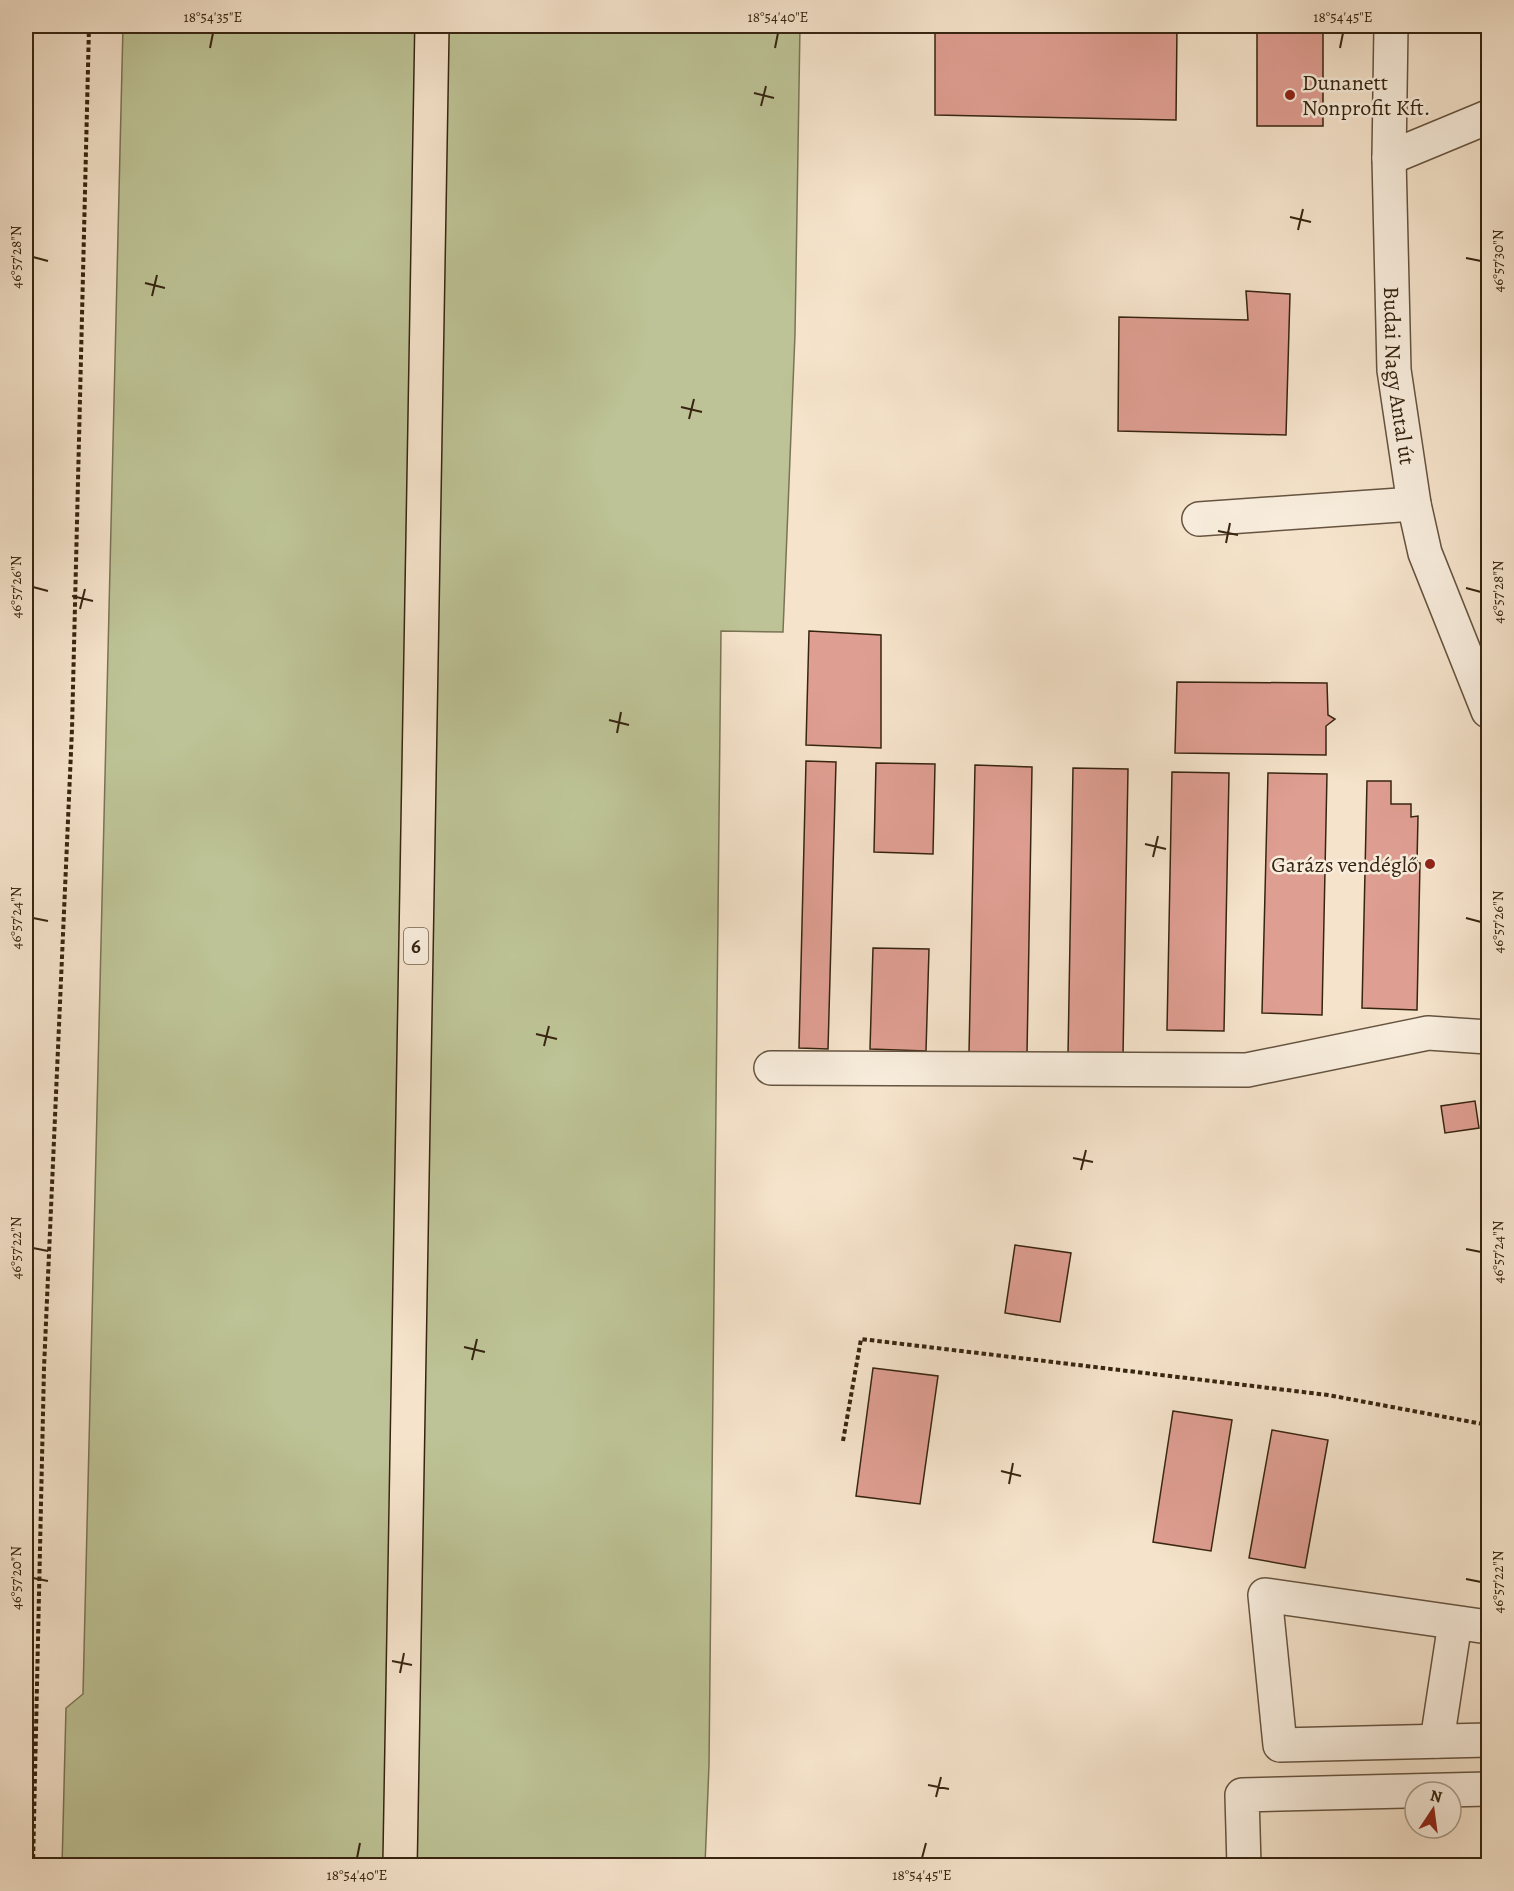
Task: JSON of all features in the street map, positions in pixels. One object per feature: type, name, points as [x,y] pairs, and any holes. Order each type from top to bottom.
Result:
[{"type":"main road","name":"6","points":[[400,1866],[432,26]]},
{"type":"street","name":"Budai Nagy Antal út","points":[[1391,26],[1389,158],[1394,370],[1414,504],[1425,553],[1488,711]]},
{"type":"street","points":[[1389,158],[1488,117]]},
{"type":"street","points":[[1199,519],[1414,504]]},
{"type":"street","points":[[771,1068],[1247,1070],[1428,1033],[1488,1037]]},
{"type":"street","points":[[1488,1627],[1265,1595],[1280,1745],[1488,1740]]},
{"type":"street","points":[[1437,1741],[1455,1623]]},
{"type":"street","points":[[1244,1866],[1242,1794],[1488,1789]]},
{"type":"path","points":[[33,1866],[44,1368],[72,729],[89,26]]},
{"type":"path","points":[[843,1441],[861,1339],[1328,1395],[1488,1425]]},
{"type":"green space","points":[[123,26],[800,26],[795,334],[783,632],[721,631],[709,1765],[705,1865],[62,1866],[66,1708],[83,1694]]},
{"type":"building","points":[[935,26],[1177,26],[1176,120],[935,115]]},
{"type":"building","name":"Dunanett Nonprofit Kft.","points":[[1257,26],[1323,26],[1323,126],[1257,126]]},
{"type":"building","points":[[1484,224],[1488,224],[1488,305],[1484,305]]},
{"type":"building","points":[[1246,291],[1290,294],[1286,435],[1118,431],[1119,317],[1248,320]]},
{"type":"building","points":[[809,631],[881,635],[881,748],[806,745]]},
{"type":"building","points":[[1177,682],[1327,683],[1328,715],[1335,719],[1326,726],[1326,755],[1175,753]]},
{"type":"building","points":[[806,761],[836,762],[828,1049],[799,1048]]},
{"type":"building","points":[[876,763],[935,764],[933,854],[874,852]]},
{"type":"building","points":[[975,765],[1032,767],[1027,1054],[969,1053]]},
{"type":"building","points":[[1073,768],[1128,769],[1123,1056],[1068,1055]]},
{"type":"building","points":[[1172,772],[1229,773],[1224,1031],[1167,1030]]},
{"type":"building","points":[[1268,773],[1327,774],[1322,1015],[1262,1013]]},
{"type":"building","points":[[1367,781],[1391,781],[1391,804],[1411,804],[1411,817],[1418,816],[1417,863],[1420,863],[1417,1010],[1362,1008]]},
{"type":"building","points":[[873,948],[929,949],[926,1051],[870,1049]]},
{"type":"building","points":[[1475,1101],[1479,1128],[1445,1133],[1441,1106]]},
{"type":"building","points":[[1015,1245],[1071,1253],[1060,1322],[1005,1313]]},
{"type":"building","points":[[873,1368],[938,1376],[920,1504],[856,1496]]},
{"type":"building","points":[[1173,1411],[1232,1420],[1211,1551],[1153,1542]]},
{"type":"building","points":[[1272,1430],[1328,1440],[1305,1568],[1249,1558]]},
{"type":"place","name":"Dunanett Nonprofit Kft.","points":[[1290,95]]},
{"type":"place","name":"Garázs vendéglő","points":[[1430,864]]}]
